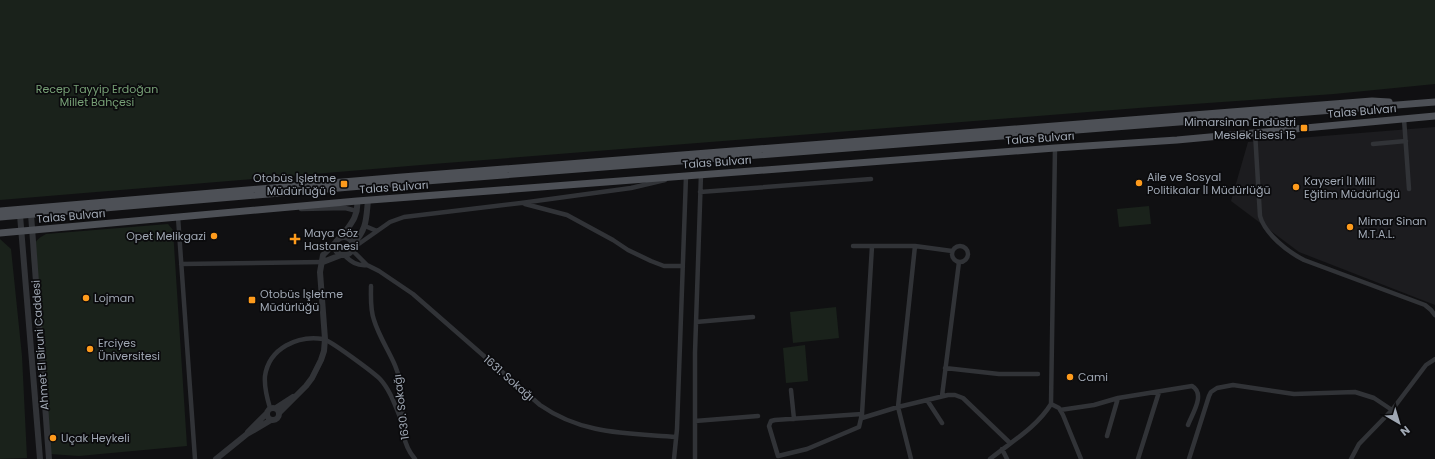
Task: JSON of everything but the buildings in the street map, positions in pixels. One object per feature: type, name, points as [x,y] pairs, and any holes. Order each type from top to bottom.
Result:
[{"type":"main road","points":[[0,211],[355,180],[1372,101],[1413,104]]},
{"type":"main road","name":"Talas Bulvarı","points":[[0,217],[362,186],[1435,102]]},
{"type":"main road","name":"Talas Bulvarı","points":[[0,233],[368,200],[701,174],[1177,140],[1435,116]]},
{"type":"street","points":[[1404,119],[1409,189]]},
{"type":"street","points":[[1255,132],[1260,216],[1265,228],[1272,236],[1287,250],[1304,260],[1425,305],[1435,315]]},
{"type":"street","points":[[1373,144],[1406,141]]},
{"type":"street","points":[[990,459],[1037,421],[1051,404],[1055,148]]},
{"type":"street","points":[[695,459],[696,322],[701,174]]},
{"type":"street","points":[[181,264],[323,262],[342,255],[352,247],[397,219],[411,215],[521,203],[631,188],[687,176],[674,459]]},
{"type":"street","points":[[700,192],[871,179]]},
{"type":"street","points":[[352,247],[360,236],[364,226],[368,200]]},
{"type":"street","points":[[247,434],[253,426],[289,398],[295,396],[306,386],[317,370],[324,351],[325,339],[320,267],[323,262],[322,259],[325,252],[341,237],[354,221],[357,211],[357,201]]},
{"type":"street","points":[[521,203],[567,216],[651,261],[664,266],[683,266]]},
{"type":"street","points":[[269,209],[345,208],[357,211]]},
{"type":"street","name":"Ahmet El Biruni Caddesi","points":[[31,214],[49,459]]},
{"type":"street","name":"Ahmet El Biruni Caddesi","points":[[20,215],[40,459]]},
{"type":"street","points":[[178,218],[194,459]]},
{"type":"street","points":[[364,226],[377,231]]},
{"type":"street","points":[[341,237],[350,239],[352,247]]},
{"type":"street","points":[[335,243],[336,251],[342,255]]},
{"type":"street","points":[[853,246],[915,246],[952,251],[958,246],[964,247],[967,251],[966,259],[959,262]]},
{"type":"street","points":[[872,246],[862,416],[859,427],[808,449],[778,456],[770,428],[770,423],[775,420],[862,416],[942,396],[955,395],[963,398],[1010,443]]},
{"type":"street","points":[[911,459],[898,407],[915,246]]},
{"type":"street","name":"1631. Sokağı","points":[[352,247],[367,265],[379,270],[410,292],[540,405],[558,417],[577,425],[602,431],[676,436]]},
{"type":"street","points":[[952,251],[953,258],[959,262]]},
{"type":"street","name":"1631. Sokağı","points":[[342,255],[353,263],[361,266],[367,265]]},
{"type":"street","points":[[942,396],[959,262]]},
{"type":"street","name":"1630. Sokağı","points":[[371,286],[371,310],[374,320],[395,363],[400,378],[404,440],[408,450],[415,459]]},
{"type":"street","points":[[696,322],[753,317]]},
{"type":"street","points":[[216,459],[247,434],[271,420],[277,419],[273,411],[265,381],[267,369],[273,357],[285,346],[296,341],[325,339],[360,363],[380,379],[392,397],[402,422]]},
{"type":"street","points":[[1351,459],[1359,444],[1392,410],[1426,365],[1435,359]]},
{"type":"street","points":[[945,368],[999,374],[1038,374]]},
{"type":"street","points":[[1189,459],[1209,396],[1214,390],[1220,387],[1233,385],[1294,394],[1355,392],[1374,398],[1392,410]]},
{"type":"street","points":[[1060,410],[1094,405],[1118,398],[1192,386],[1196,388],[1199,396],[1188,425]]},
{"type":"street","points":[[791,390],[794,419]]},
{"type":"street","points":[[1138,459],[1159,392]]},
{"type":"street","points":[[1107,436],[1118,398]]},
{"type":"street","points":[[927,400],[942,423]]},
{"type":"street","points":[[1051,404],[1060,410],[1063,415],[1080,459]]},
{"type":"street","points":[[271,420],[268,417],[273,411]]},
{"type":"street","points":[[695,421],[758,416]]},
{"type":"street","points":[[37,426],[42,431],[46,426]]},
{"type":"street","points":[[1002,449],[1007,459]]},
{"type":"shaded area","name":"Mimar Sinan M.T.A.L.","points":[[1435,127],[1435,305],[1299,252],[1231,201],[1248,142]]},
{"type":"green space","name":"Recep Tayyip Erdoğan Millet Bahçesi","points":[[0,0],[1435,0],[1435,84],[1334,94],[1151,107],[433,164],[0,200]]},
{"type":"green space","points":[[1149,206],[1151,224],[1119,227],[1117,209]]},
{"type":"green space","name":"Erciyes Üniversitesi","points":[[168,224],[173,230],[187,446],[79,456],[50,454],[47,450],[38,358],[42,357],[31,255],[34,245],[37,240],[46,234]]},
{"type":"green space","points":[[0,239],[11,249],[22,356],[27,458],[0,459]]},
{"type":"green space","points":[[836,307],[839,338],[793,343],[790,312]]},
{"type":"green space","points":[[805,345],[808,381],[786,383],[783,348]]},
{"type":"place","name":"Mimarsinan Endüstri Meslek Lisesi 15","points":[[1304,128]]},
{"type":"place","name":"Aile ve Sosyal Politikalar İl Müdürlüğü","points":[[1139,183]]},
{"type":"place","name":"Otobüs İşletme Müdürlüğü 6","points":[[344,184]]},
{"type":"place","name":"Kayseri İl Milli Eğitim Müdürlüğü","points":[[1296,187]]},
{"type":"place","name":"Mimar Sinan M.T.A.L.","points":[[1350,227]]},
{"type":"place","name":"Opet Melikgazi","points":[[214,236]]},
{"type":"place","name":"Maya Göz Hastanesi","points":[[295,239]]},
{"type":"place","name":"Lojman","points":[[86,298]]},
{"type":"place","name":"Otobüs İşletme Müdürlüğü","points":[[252,300]]},
{"type":"place","name":"Erciyes Üniversitesi","points":[[90,349]]},
{"type":"place","name":"Cami","points":[[1070,377]]},
{"type":"place","name":"Uçak Heykeli","points":[[53,438]]}]
